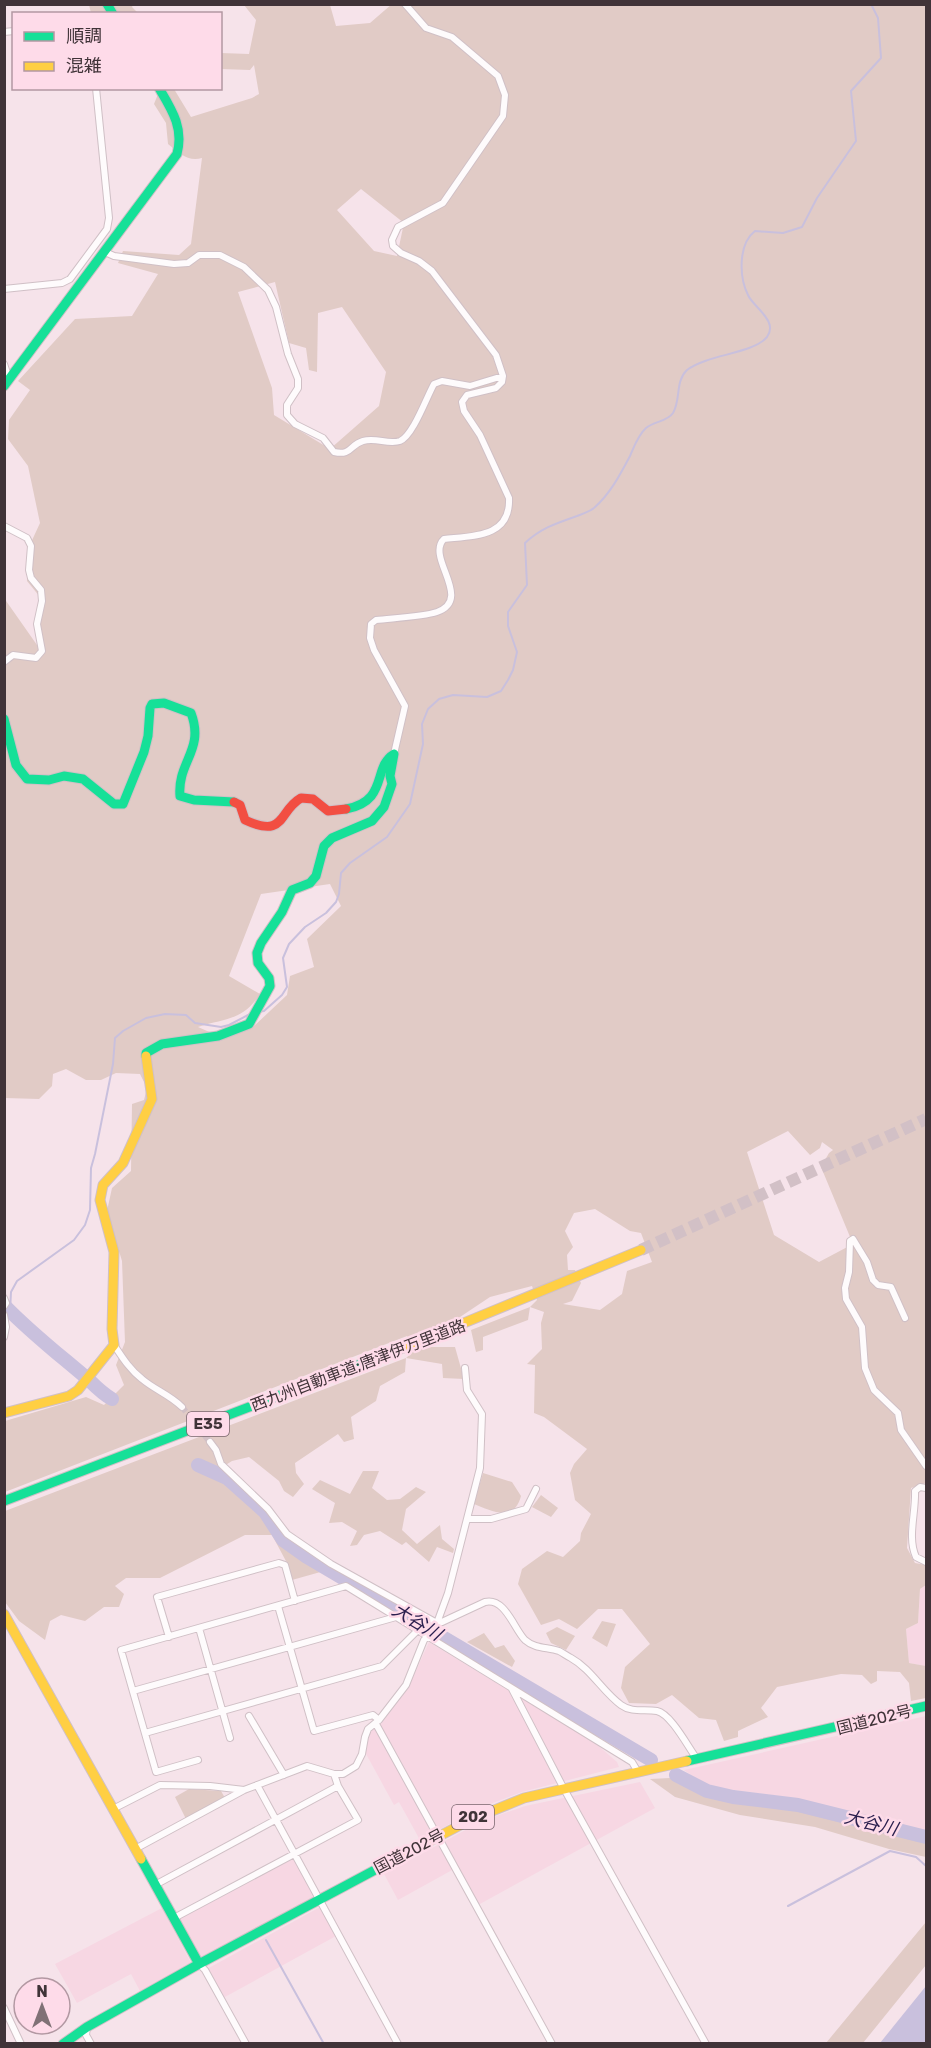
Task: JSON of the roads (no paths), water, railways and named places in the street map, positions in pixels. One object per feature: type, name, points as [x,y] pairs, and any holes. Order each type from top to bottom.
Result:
[{"type":"main road","points":[[7,382],[177,154],[181,141],[180,128],[160,90]]},
{"type":"main road","points":[[4,719],[15,765],[27,779],[49,780],[64,776],[83,779],[114,804],[123,804],[131,790],[148,737],[148,710],[152,704],[164,703],[191,713],[195,720],[196,746],[178,787],[180,796],[187,801],[234,801],[240,805],[245,820],[254,825],[274,824],[281,821],[292,803],[301,798],[313,799],[328,811],[350,810],[362,806],[378,788],[385,761],[394,754]]},
{"type":"main road","points":[[4,1413],[69,1396],[78,1390],[114,1345],[112,1329],[114,1252],[100,1200],[103,1185],[123,1163],[152,1099],[152,1088],[145,1063],[146,1053],[152,1047],[183,1039],[219,1036],[249,1024],[254,1018],[270,986],[269,978],[258,963],[257,953],[261,943],[282,912],[292,890],[310,883],[316,876],[324,846],[332,838],[372,821],[384,807],[392,784],[390,776],[394,754]]},
{"type":"main road","name":"西九州自動車道;唐津伊万里道路","points":[[4,1501],[411,1345],[641,1250]]},
{"type":"main road","points":[[4,1614],[199,1964]]},
{"type":"main road","name":"国道202号","points":[[63,2043],[199,1964],[473,1817],[500,1806],[564,1789],[927,1706]]},
{"type":"street","points":[[394,754],[405,706],[374,650],[370,638],[371,624],[376,620],[436,612],[447,607],[451,597],[449,581],[438,550],[439,544],[444,539],[484,535],[494,531],[504,520],[509,508],[509,498],[480,435],[464,411],[462,402],[467,395],[496,388],[502,382],[503,376],[496,355],[432,271],[419,261],[401,253],[393,246],[392,240],[398,227],[443,203],[503,116],[505,95],[498,76],[452,36],[426,28],[409,6]]},
{"type":"street","points":[[4,289],[62,283],[70,279],[107,230],[109,218],[96,90]]},
{"type":"street","points":[[105,252],[114,256],[174,264],[188,263],[199,255],[220,255],[244,267],[268,290],[276,307],[288,354],[298,379],[298,388],[287,405],[287,415],[295,424],[323,438],[334,452],[342,454],[351,451],[359,442],[375,438],[387,442],[401,441],[409,434],[434,384],[442,381],[470,386],[503,376]]},
{"type":"street","points":[[4,364],[7,382]]},
{"type":"street","points":[[4,526],[27,538],[31,546],[29,570],[41,590],[42,601],[37,624],[42,651],[36,658],[13,655],[4,662]]},
{"type":"street","points":[[905,1318],[891,1287],[878,1285],[873,1280],[867,1262],[853,1239],[850,1241],[846,1299],[862,1327],[865,1368],[874,1390],[898,1413],[901,1430],[927,1466]]},
{"type":"street","points":[[4,1315],[6,1327],[4,1337]]},
{"type":"street","points":[[114,1345],[127,1364],[142,1379],[173,1398],[182,1407]]},
{"type":"street","points":[[135,1849],[257,1785],[308,1766],[334,1774],[344,1774],[356,1766],[362,1755],[368,1729],[377,1722],[406,1685],[424,1640],[430,1636],[437,1624],[448,1593],[480,1468],[483,1414],[467,1390],[465,1368]]},
{"type":"street","points":[[210,1442],[221,1464],[268,1509],[280,1527],[295,1541],[437,1624],[490,1600],[496,1603],[507,1614],[526,1641],[541,1648],[558,1651],[577,1661],[623,1706],[634,1710],[658,1711],[666,1715],[697,1759]]},
{"type":"street","points":[[927,1488],[920,1487],[915,1491],[916,1509],[911,1545],[916,1557],[927,1562]]},
{"type":"street","points":[[468,1519],[491,1519],[526,1509],[536,1489]]},
{"type":"street","points":[[169,1637],[157,1597],[279,1563],[285,1565],[295,1601]]},
{"type":"street","points":[[198,1761],[156,1772],[121,1650],[346,1586],[632,1762],[639,1772]]},
{"type":"street","points":[[278,1606],[314,1731],[373,1715],[552,2043]]},
{"type":"street","points":[[133,1690],[396,1617]]},
{"type":"street","points":[[199,1628],[230,1738]]},
{"type":"street","points":[[145,1733],[382,1666],[418,1630]]},
{"type":"street","points":[[511,1688],[564,1789],[706,2043]]},
{"type":"street","points":[[249,1716],[284,1775]]},
{"type":"street","points":[[174,1918],[357,1820],[334,1774]]},
{"type":"street","points":[[113,1809],[160,1785],[210,1786],[244,1790]]},
{"type":"street","points":[[257,1785],[398,2043]]},
{"type":"street","points":[[155,1885],[338,1786]]},
{"type":"street","points":[[199,1964],[205,1970],[246,2043]]},
{"type":"street","points":[[4,2008],[21,2043]]},
{"type":"street","points":[[87,2027],[86,2035],[91,2043]]},
{"type":"waterway","points":[[258,1012],[264,1011],[282,995],[287,987],[283,958],[289,944],[305,927],[326,913],[336,902],[341,873],[350,863],[387,837],[410,804],[423,744],[422,724],[428,709],[439,699],[453,695],[487,697],[501,691],[508,680],[517,652],[508,626],[508,612],[527,585],[525,543],[543,530],[588,512],[600,503],[618,477],[643,431],[673,413],[679,385],[687,370],[706,360],[752,347],[767,337],[770,331],[768,320],[751,300],[745,288],[742,270],[745,244],[755,231],[783,233],[802,227],[817,198],[856,141],[851,91],[881,58],[878,18],[871,4]]},
{"type":"waterway","points":[[10,1312],[11,1292],[17,1281],[74,1240],[85,1225],[90,1210],[91,1168],[113,1064],[115,1038],[146,1018],[165,1014],[186,1015],[195,1023],[221,1027],[250,1014]]},
{"type":"waterway","name":"大谷川","points":[[4,1305],[35,1335],[112,1399]]},
{"type":"waterway","name":"大谷川","points":[[198,1465],[227,1478],[265,1512],[283,1540],[307,1557],[651,1760]]},
{"type":"waterway","name":"大谷川","points":[[676,1775],[707,1791],[733,1797],[798,1805],[926,1837]]},
{"type":"waterway","points":[[788,1906],[890,1851],[916,1857],[926,1866]]},
{"type":"waterway","points":[[266,1940],[324,2044]]},
{"type":"tunnel","points":[[641,1250],[926,1119]]},
{"type":"tunnel","points":[[182,1407],[210,1442]]}]
